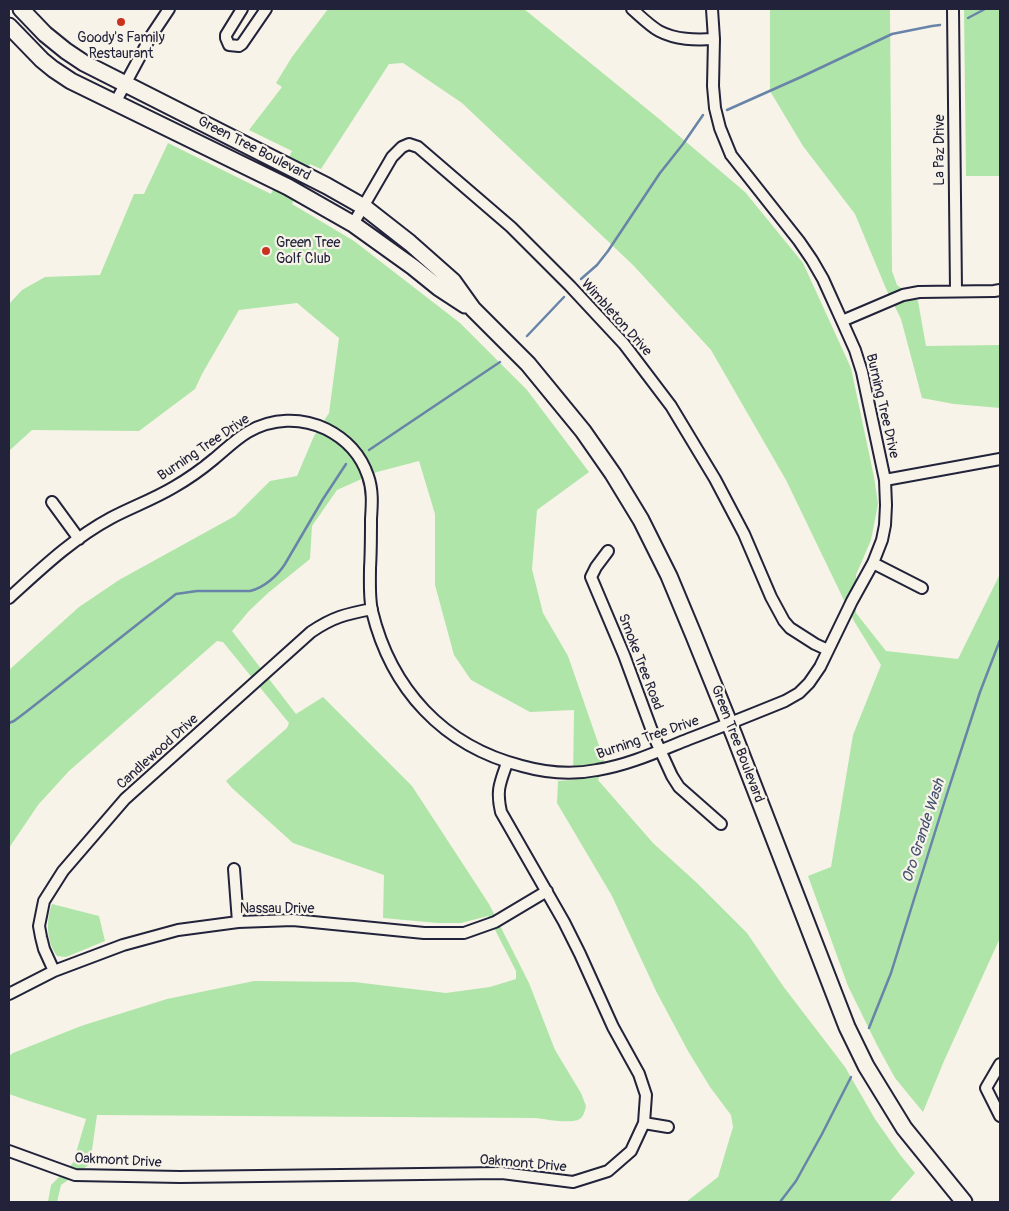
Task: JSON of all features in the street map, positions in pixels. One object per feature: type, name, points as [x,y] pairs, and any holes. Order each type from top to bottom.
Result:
[{"type":"main road","name":"Green Tree Boulevard","points":[[21,9],[45,34],[84,63],[246,144],[364,207],[454,281],[472,309]]},
{"type":"main road","name":"Green Tree Boulevard","points":[[9,26],[42,60],[71,81],[288,187],[353,224],[413,266],[439,288],[472,309],[528,364],[583,431],[613,474],[640,520],[669,576],[847,1027],[866,1066],[904,1128],[964,1202]]},
{"type":"street","points":[[115,103],[151,36],[169,9]]},
{"type":"street","points":[[239,10],[226,35],[230,45],[233,46],[242,44],[266,9]]},
{"type":"street","points":[[632,9],[658,30],[673,36],[688,39],[714,39]]},
{"type":"street","name":"Burning Tree Drive","points":[[9,598],[62,550],[112,518],[149,501],[177,485],[211,462],[246,433],[259,426],[279,421],[310,422],[336,434],[352,448],[362,461],[372,494],[370,583],[372,609],[384,647],[401,682],[425,712],[442,728],[461,741],[507,763],[536,770],[580,773],[614,767],[660,751],[785,701],[799,693],[820,667],[873,563],[882,540],[885,525],[885,480],[862,372],[855,350],[823,279],[799,241],[732,156],[725,142],[715,108],[712,9]]},
{"type":"street","name":"La Paz Drive","points":[[953,9],[956,291]]},
{"type":"street","name":"Wimbleton Drive","points":[[353,224],[392,158],[402,147],[409,144],[418,147],[511,227],[624,344],[665,398],[715,478],[744,534],[771,597],[784,621],[790,628],[828,650]]},
{"type":"street","points":[[842,321],[903,295],[920,292],[1000,290]]},
{"type":"street","points":[[885,480],[1000,459]]},
{"type":"street","points":[[52,502],[79,539]]},
{"type":"street","name":"Smoke Tree Road","points":[[608,552],[591,577],[624,655],[660,751],[679,787],[721,824]]},
{"type":"street","points":[[873,563],[922,588]]},
{"type":"street","name":"Candlewood Drive","points":[[54,971],[44,948],[39,926],[44,901],[63,872],[108,819],[125,800],[311,632],[326,622],[343,615],[372,609]]},
{"type":"street","name":"Oakmont Drive","points":[[9,1152],[75,1175],[180,1178],[502,1174],[572,1182],[608,1171],[630,1151],[644,1123],[646,1095],[639,1074],[613,1027],[580,954],[547,891],[501,812],[498,800],[499,787],[507,763]]},
{"type":"street","points":[[234,870],[238,922]]},
{"type":"street","name":"Nassau Drive","points":[[9,994],[54,971],[124,945],[178,930],[238,922],[292,920],[424,933],[464,933],[495,922],[547,891]]},
{"type":"street","points":[[1000,1064],[986,1088],[1000,1116]]},
{"type":"street","points":[[644,1123],[668,1127]]},
{"type":"green space","points":[[328,9],[524,9],[658,118],[745,192],[803,263],[851,368],[878,504],[871,540],[856,575],[856,613],[886,651],[958,659],[1000,574],[1000,938],[923,1112],[895,1078],[848,986],[808,876],[831,867],[853,735],[881,665],[854,621],[786,480],[711,350],[633,265],[462,103],[403,63],[389,64],[321,169],[310,164],[292,204],[354,241],[460,323],[527,390],[589,472],[537,510],[532,569],[543,613],[568,656],[604,760],[598,780],[653,843],[697,883],[747,933],[783,986],[845,1067],[875,1119],[915,1173],[889,1202],[686,1202],[718,1177],[733,1127],[731,1115],[710,1087],[688,1051],[656,991],[612,896],[557,803],[558,781],[573,780],[574,710],[530,712],[471,680],[454,655],[435,585],[435,514],[419,461],[377,472],[337,490],[312,526],[310,559],[268,593],[232,631],[296,714],[323,697],[412,786],[489,904],[529,983],[555,1050],[581,1093],[586,1106],[583,1115],[577,1120],[566,1121],[535,1118],[97,1115],[90,1164],[61,1185],[57,1202],[48,1202],[51,1185],[73,1163],[86,1119],[9,1094],[9,1056],[13,1053],[81,1026],[167,999],[254,981],[354,982],[446,993],[490,987],[516,979],[516,971],[488,916],[461,923],[383,918],[384,875],[293,843],[232,788],[226,781],[287,728],[289,723],[223,642],[217,641],[69,771],[38,805],[9,848],[9,670],[79,607],[119,580],[235,516],[270,481],[297,476],[314,436],[329,413],[339,338],[297,303],[239,310],[195,389],[139,431],[32,430],[9,451],[9,304],[22,290],[45,277],[100,275],[134,194],[144,194],[168,143],[271,194],[292,151],[249,130],[282,87],[276,83],[292,57]]},
{"type":"green space","points":[[770,9],[890,9],[892,271],[897,285],[918,301],[926,346],[1000,345],[1000,408],[954,404],[922,398],[901,319],[887,291],[855,214],[803,146],[770,91]]},
{"type":"green space","points":[[964,9],[1000,9],[1000,176],[966,176]]},
{"type":"green space","points":[[52,904],[99,916],[105,941],[66,957],[57,956],[53,950],[48,930]]},
{"type":"waterway","points":[[968,18],[985,9]]},
{"type":"waterway","points":[[727,110],[892,34],[940,25]]},
{"type":"waterway","points":[[581,279],[597,265],[608,251],[660,173],[703,115]]},
{"type":"waterway","points":[[527,336],[564,297]]},
{"type":"waterway","points":[[369,450],[500,362]]},
{"type":"waterway","points":[[9,723],[26,712],[176,594],[197,591],[250,591],[270,580],[285,564],[346,464]]},
{"type":"waterway","name":"Oro Grande Wash","points":[[869,1028],[891,973],[980,692],[1000,640]]},
{"type":"waterway","name":"Oro Grande Wash","points":[[780,1202],[796,1181],[851,1077]]},
{"type":"place","name":"Goody's Family Restaurant","points":[[121,22]]},
{"type":"place","name":"Green Tree Golf Club","points":[[266,251]]}]
